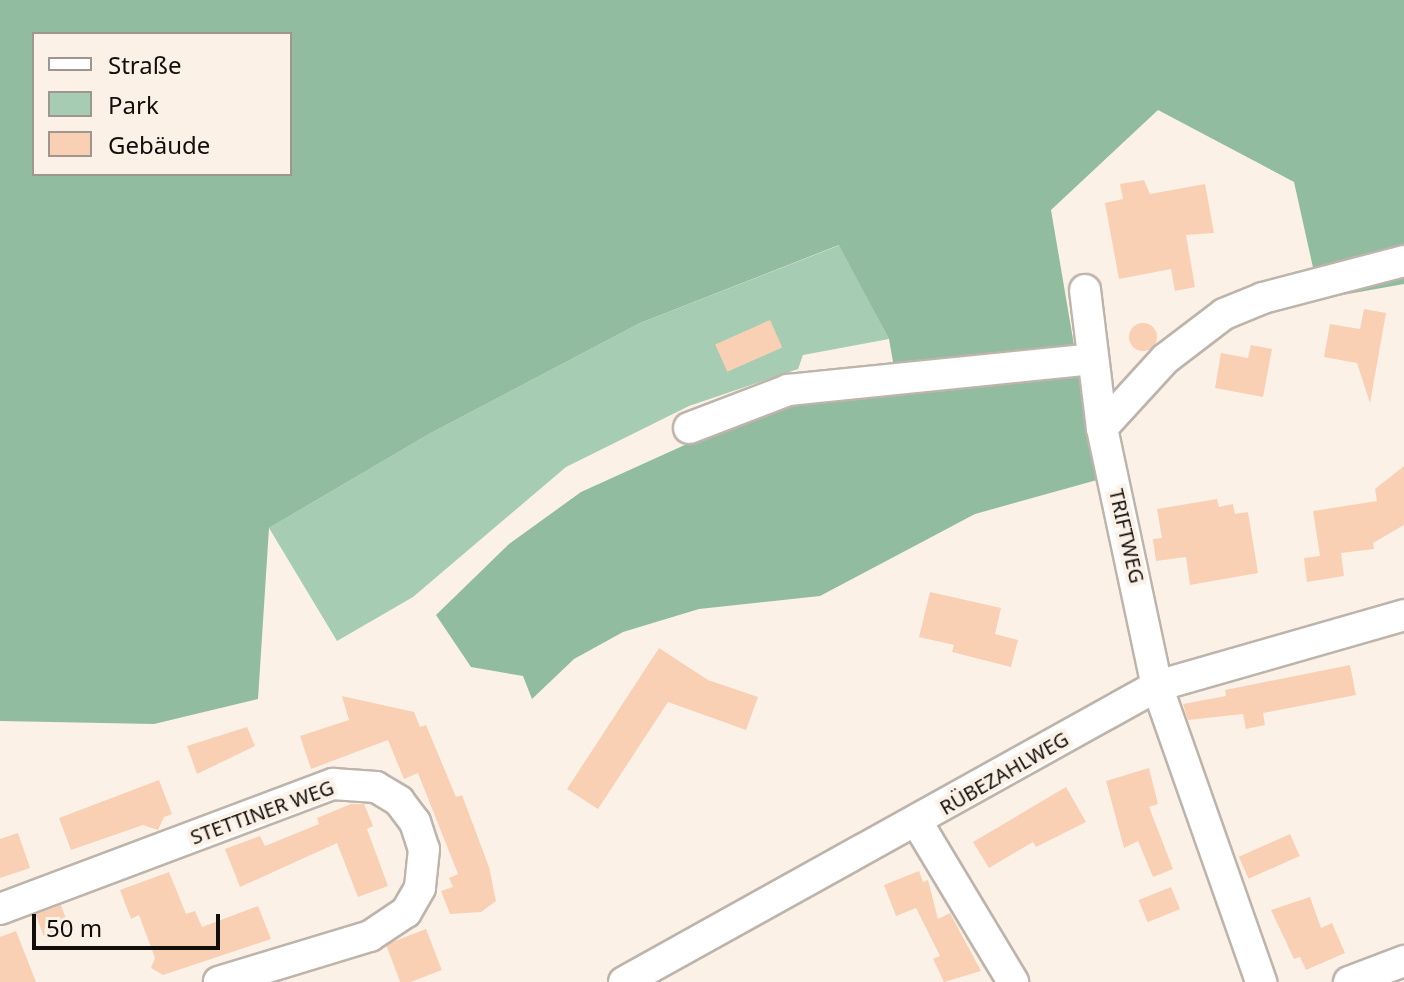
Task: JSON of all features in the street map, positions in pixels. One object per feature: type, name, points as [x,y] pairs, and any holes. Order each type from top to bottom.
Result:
[{"type":"street","points":[[1102,428],[1165,359],[1224,314],[1404,261]]},
{"type":"street","name":"TRIFTWEG","points":[[1085,290],[1102,428],[1157,686],[1261,982]]},
{"type":"street","points":[[689,428],[788,390],[1092,359]]},
{"type":"street","name":"RÜBEZAHLWEG","points":[[624,982],[1157,686],[1404,615]]},
{"type":"street","name":"STETTINER WEG","points":[[0,909],[333,784],[376,787],[399,801],[415,822],[424,849],[420,888],[406,912],[370,936],[219,982]]},
{"type":"street","points":[[917,822],[1013,982]]},
{"type":"street","points":[[1349,982],[1404,961]]},
{"type":"green space","points":[[0,0],[1404,0],[1404,284],[1320,299],[1294,182],[1158,110],[1051,210],[1097,480],[975,514],[820,596],[699,609],[623,632],[574,659],[532,699],[523,676],[471,667],[436,615],[509,544],[581,492],[795,395],[897,385],[889,339],[839,245],[640,323],[429,434],[269,528],[258,699],[154,724],[0,721]]},
{"type":"green space","points":[[840,245],[889,339],[803,355],[798,369],[689,406],[566,467],[413,597],[337,641],[269,528],[429,434],[640,323]]},
{"type":"building","points":[[1144,180],[1150,194],[1205,184],[1214,233],[1186,235],[1195,287],[1175,291],[1171,269],[1119,279],[1105,203],[1123,199],[1120,184]]},
{"type":"building","points":[[1364,309],[1386,313],[1370,403],[1357,363],[1324,357],[1330,324],[1360,329]]},
{"type":"building","points":[[770,320],[782,347],[727,372],[715,344]]},
{"type":"building","points":[[1143,323],[1153,327],[1157,337],[1153,347],[1143,351],[1133,347],[1129,337],[1133,327]]},
{"type":"building","points":[[1251,345],[1272,349],[1263,397],[1215,388],[1221,353],[1248,358]]},
{"type":"building","points":[[1404,466],[1404,525],[1373,543],[1374,549],[1341,553],[1344,576],[1307,582],[1304,558],[1320,556],[1313,511],[1377,501],[1375,489]]},
{"type":"building","points":[[1217,499],[1219,507],[1233,504],[1235,514],[1248,512],[1258,573],[1190,585],[1186,557],[1156,561],[1153,539],[1162,538],[1157,509]]},
{"type":"building","points":[[930,592],[1001,608],[995,634],[1018,640],[1011,667],[952,652],[954,645],[919,637]]},
{"type":"building","points":[[659,648],[708,680],[758,697],[746,730],[668,702],[598,809],[567,789]]},
{"type":"building","points":[[1350,665],[1356,695],[1263,713],[1265,725],[1246,729],[1243,714],[1188,720],[1183,704],[1226,696],[1225,690]]},
{"type":"building","points":[[342,696],[414,712],[420,727],[426,725],[456,797],[462,795],[489,867],[496,901],[481,912],[450,914],[441,891],[453,887],[449,878],[458,874],[418,773],[404,779],[388,740],[311,769],[300,736],[349,720]]},
{"type":"building","points":[[247,727],[255,746],[197,774],[187,746]]},
{"type":"building","points":[[1149,768],[1158,804],[1149,807],[1173,869],[1153,877],[1138,841],[1124,848],[1106,781]]},
{"type":"building","points":[[159,780],[172,814],[164,817],[158,830],[143,825],[71,850],[59,818]]},
{"type":"building","points":[[1066,787],[1086,822],[1036,847],[1033,842],[989,868],[973,842]]},
{"type":"building","points":[[351,804],[364,804],[373,826],[367,829],[388,886],[358,897],[337,843],[240,887],[225,849],[260,836],[265,846],[319,824],[317,818]]},
{"type":"building","points":[[18,833],[30,868],[0,878],[0,839]]},
{"type":"building","points":[[1290,834],[1300,856],[1249,879],[1239,857]]},
{"type":"building","points":[[919,871],[923,882],[928,880],[938,919],[950,913],[981,971],[944,982],[933,959],[940,956],[916,908],[896,916],[884,885]]},
{"type":"building","points":[[169,872],[186,914],[195,911],[202,927],[258,906],[271,939],[163,975],[151,968],[155,958],[139,915],[131,919],[120,890]]},
{"type":"building","points":[[1171,887],[1180,909],[1148,922],[1139,900]]},
{"type":"building","points":[[1310,897],[1321,928],[1332,923],[1345,953],[1306,970],[1300,957],[1294,959],[1271,910]]},
{"type":"building","points":[[61,905],[69,927],[43,936],[36,914]]},
{"type":"building","points":[[426,929],[442,970],[411,982],[400,982],[386,944]]},
{"type":"building","points":[[16,931],[36,982],[0,982],[0,937]]}]
